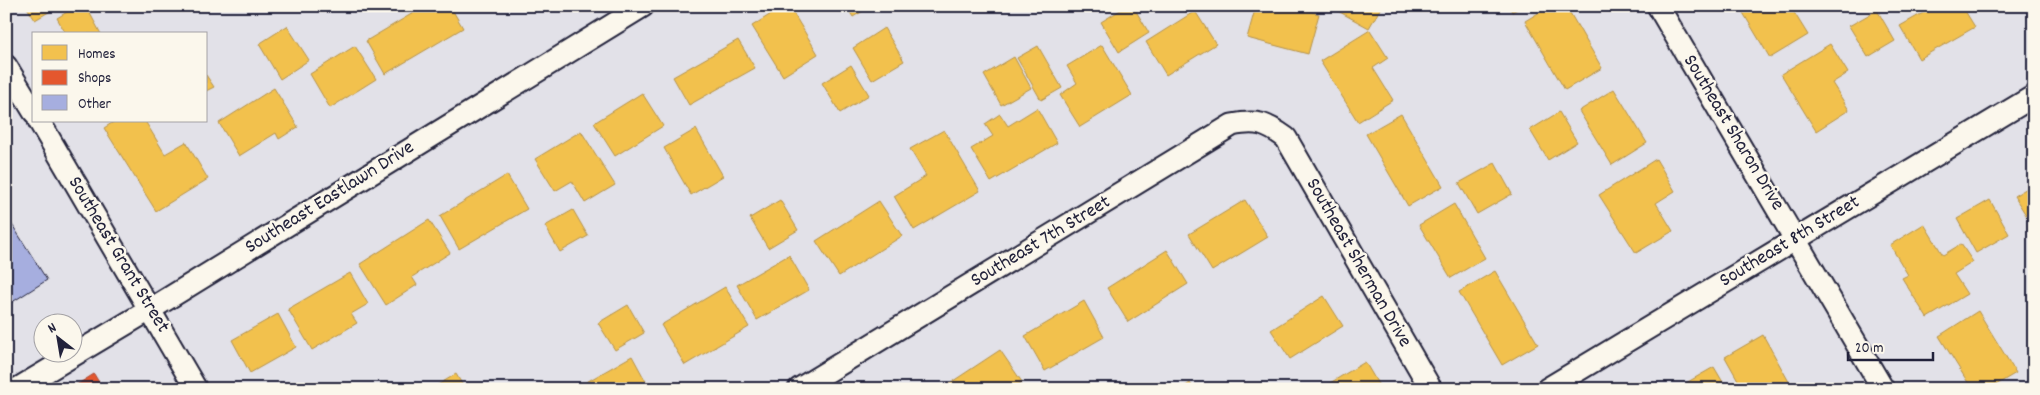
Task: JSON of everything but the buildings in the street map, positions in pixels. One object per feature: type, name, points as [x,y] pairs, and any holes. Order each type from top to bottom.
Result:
[{"type":"street","name":"Southeast Eastlawn Drive","points":[[18,389],[151,310],[643,6]]},
{"type":"street","name":"Southeast Sharon Drive","points":[[1658,6],[1883,389]]},
{"type":"street","points":[[6,66],[32,109]]},
{"type":"street","name":"Southeast 8th Street","points":[[1546,389],[2034,96]]},
{"type":"street","name":"Southeast 7th Street","points":[[799,389],[1232,125],[1251,121],[1269,125],[1286,138]]},
{"type":"street","name":"Southeast Grant Street","points":[[40,122],[196,389]]},
{"type":"street","name":"Southeast Sherman Drive","points":[[1286,138],[1431,389]]}]
